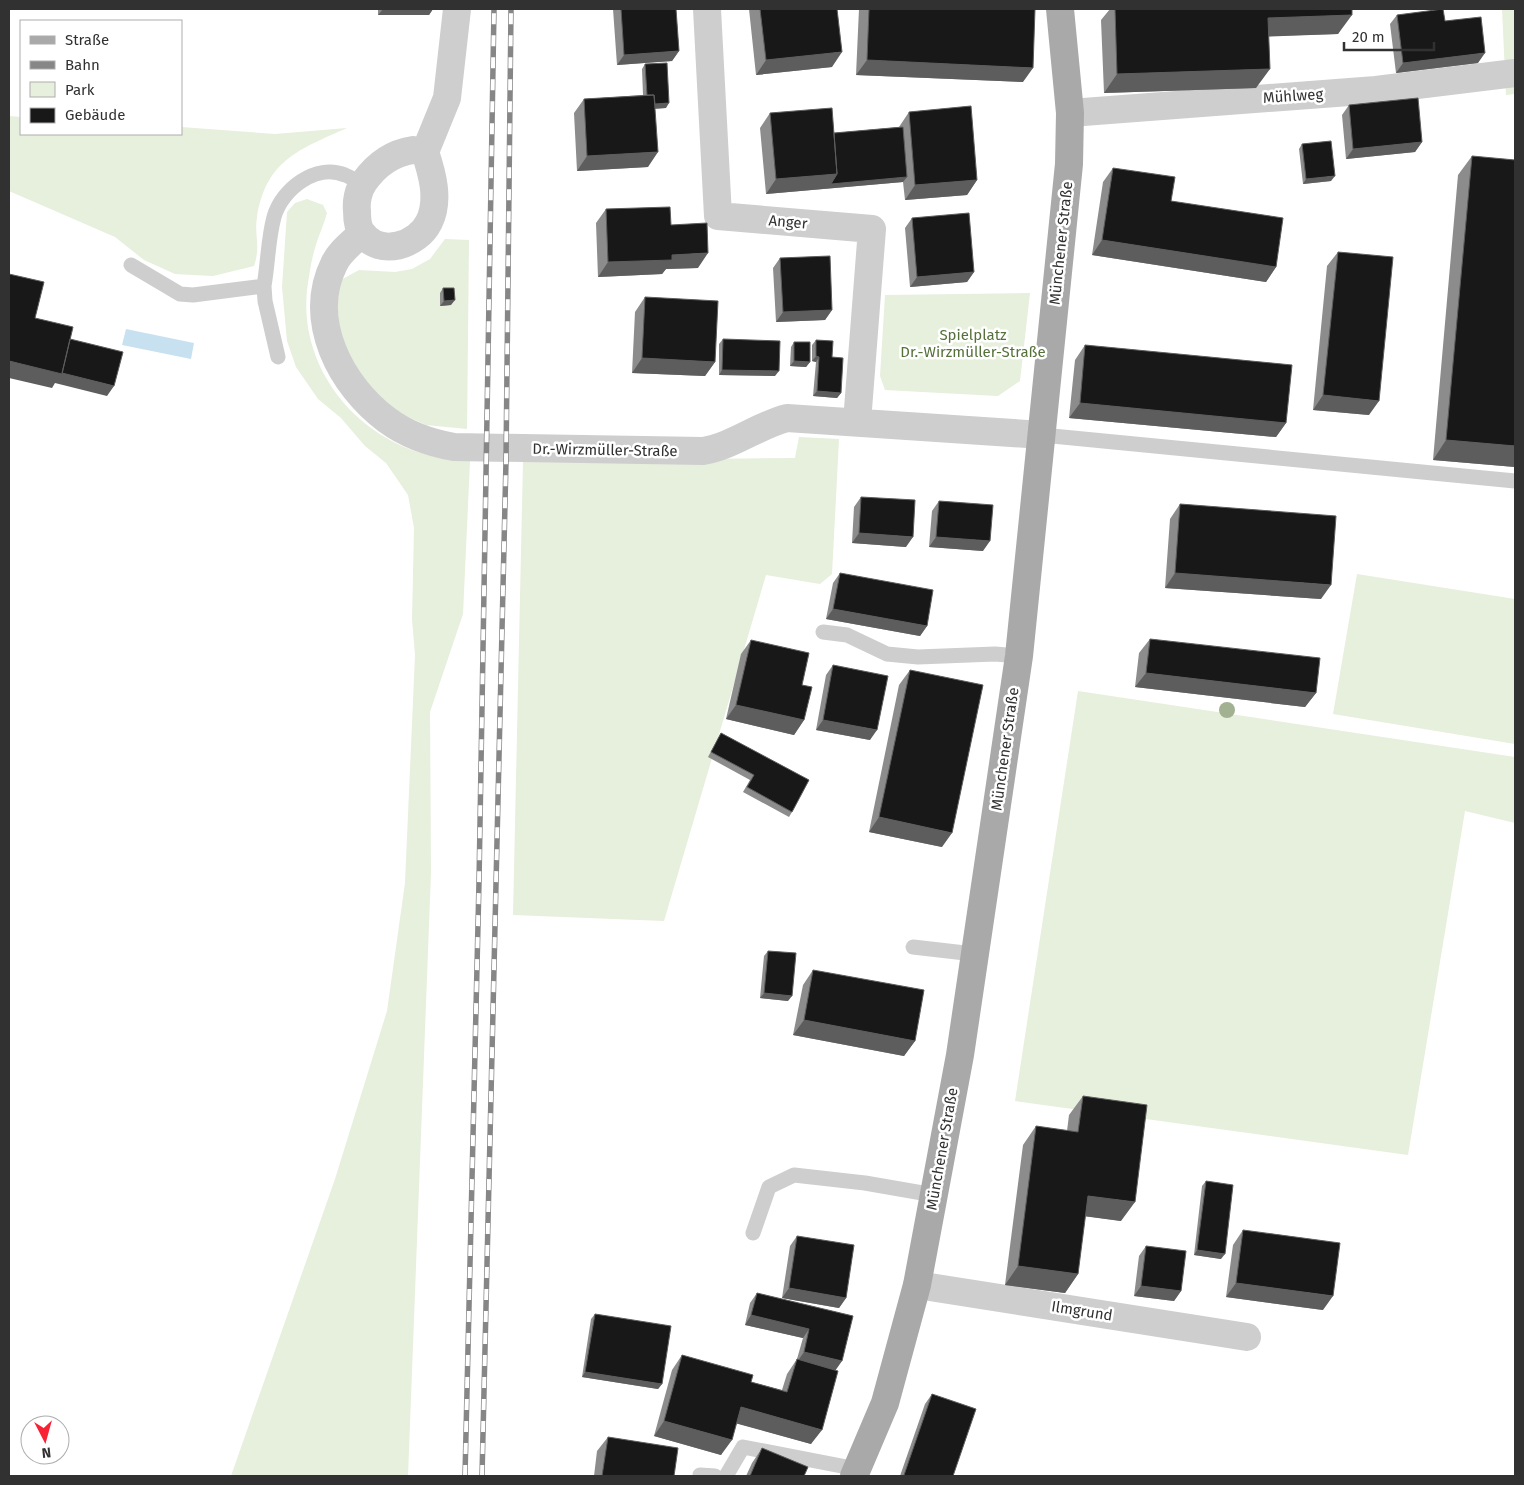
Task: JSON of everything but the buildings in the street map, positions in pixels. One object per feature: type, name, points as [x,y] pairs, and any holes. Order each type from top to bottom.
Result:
[{"type":"main road","name":"Münchener Straße","points":[[856,1472],[885,1403],[918,1284],[960,1055],[1018,656],[1069,164],[1070,112],[1060,9]]},
{"type":"street","points":[[425,152],[413,150],[399,152],[384,162],[362,185],[356,208],[362,233],[370,241],[389,246],[402,246],[421,234],[430,222],[434,196],[433,182],[425,152],[447,98],[454,51],[457,9]]},
{"type":"street","name":"Anger","points":[[707,9],[718,216],[872,229],[857,422]]},
{"type":"street","name":"Mühlweg","points":[[1070,112],[1376,90],[1515,73]]},
{"type":"street","name":"Dr.-Wirzmüller-Straße","points":[[362,233],[335,261],[327,279],[323,301],[327,333],[339,363],[356,391],[388,421],[406,432],[440,444],[454,447],[697,451],[717,449],[760,427],[787,418],[1042,434]]},
{"type":"street","name":"Ilmgrund","points":[[918,1284],[1248,1336]]},
{"type":"lane","points":[[278,356],[265,301],[264,286],[271,232],[281,200],[303,180],[323,172],[347,175],[362,185]]},
{"type":"lane","points":[[131,265],[180,294],[193,295],[264,286]]},
{"type":"lane","points":[[1042,434],[1515,481]]},
{"type":"lane","points":[[823,632],[847,635],[887,654],[918,657],[995,654],[1018,656]]},
{"type":"lane","points":[[913,947],[974,954]]},
{"type":"lane","points":[[753,1233],[769,1187],[794,1176],[865,1183],[934,1195]]},
{"type":"lane","points":[[726,1476],[743,1447],[856,1472]]},
{"type":"lane","points":[[700,1475],[716,1476]]},
{"type":"green space","points":[[1502,9],[1515,9],[1515,94],[1506,95]]},
{"type":"green space","points":[[9,116],[20,117],[20,135],[182,135],[182,127],[275,134],[347,128],[300,150],[277,169],[268,182],[257,217],[257,252],[254,266],[213,276],[175,274],[144,260],[115,237],[9,191]]},
{"type":"green space","points":[[307,199],[323,205],[327,213],[310,269],[307,290],[307,318],[312,346],[323,371],[337,395],[356,415],[378,432],[402,446],[429,455],[470,461],[463,614],[430,712],[431,872],[408,1476],[231,1476],[335,1179],[387,1011],[405,883],[415,655],[412,619],[414,528],[408,495],[386,463],[365,446],[341,418],[318,399],[296,367],[287,341],[282,287],[287,212],[295,203]]},
{"type":"green space","points":[[445,239],[469,240],[467,429],[426,425],[395,411],[370,391],[337,333],[334,298],[339,281],[359,270],[395,272],[412,269],[430,259]]},
{"type":"green space","name":"Spielplatz Dr.-Wirzmüller-Straße","points":[[1030,293],[1020,381],[998,396],[885,390],[880,376],[885,295]]},
{"type":"green space","points":[[799,437],[839,439],[832,574],[820,584],[766,575],[664,921],[513,915],[523,461],[795,458]]},
{"type":"green space","points":[[1357,574],[1515,599],[1515,744],[1333,714]]},
{"type":"green space","points":[[1078,691],[1515,757],[1515,823],[1465,811],[1408,1155],[1015,1101]]},
{"type":"water","points":[[126,329],[194,343],[191,359],[122,345]]},
{"type":"railway","points":[[465,1476],[479,882],[494,9]]},
{"type":"railway","points":[[482,1476],[506,461],[511,9]]}]
